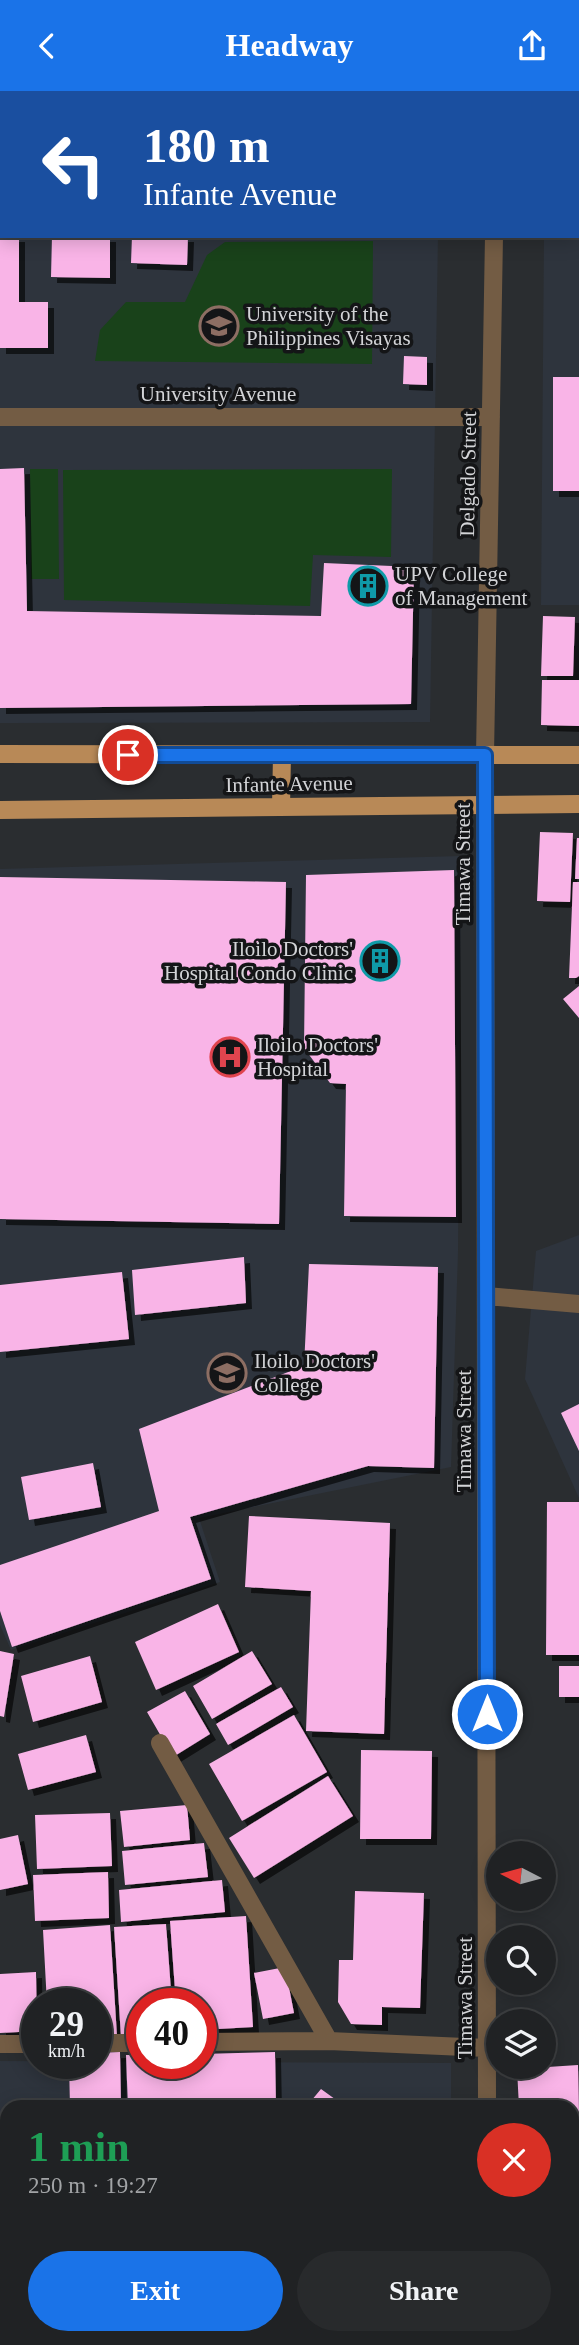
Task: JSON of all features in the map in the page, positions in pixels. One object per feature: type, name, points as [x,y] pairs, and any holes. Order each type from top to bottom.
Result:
[{"type":"main road","name":"Infante Avenue","points":[[0,754],[579,755]]},
{"type":"main road","points":[[281,807],[282,755]]},
{"type":"main road","name":"Infante Avenue","points":[[0,810],[579,804]]},
{"type":"street","name":"Delgado Street","points":[[485,755],[494,238]]},
{"type":"street","name":"University Avenue","points":[[0,417],[491,417]]},
{"type":"street","name":"Timawa Street","points":[[485,755],[487,2009]]},
{"type":"street","points":[[486,1296],[579,1304]]},
{"type":"street","points":[[160,1743],[329,2041]]},
{"type":"street","points":[[217,2042],[329,2041],[486,2048]]},
{"type":"street","points":[[0,2044],[21,2044]]},
{"type":"street","name":"Timawa Street","points":[[487,2079],[487,2100]]},
{"type":"shaded area","name":"University of the Philippines Visayas","points":[[0,238],[438,238],[430,722],[0,723]]},
{"type":"shaded area","points":[[544,238],[579,238],[579,605],[541,605]]},
{"type":"shaded area","points":[[461,856],[458,1252],[451,1467],[199,1518],[220,1582],[11,1650],[0,1625],[0,869]]},
{"type":"shaded area","points":[[579,1235],[579,1498],[525,1379],[536,1251]]},
{"type":"shaded area","points":[[0,2061],[21,2061],[21,2079],[112,2079],[112,2061],[126,2062],[126,2079],[217,2079],[217,2062],[451,2063],[451,2100],[0,2100]]},
{"type":"green space","points":[[373,241],[372,364],[95,361],[100,330],[126,302],[185,302],[207,255],[225,242]]},
{"type":"green space","points":[[30,469],[58,469],[59,579],[31,579]]},
{"type":"green space","points":[[392,469],[391,557],[313,555],[310,606],[64,600],[63,470]]},
{"type":"building","points":[[0,238],[19,238],[19,302],[48,302],[48,348],[0,348]]},
{"type":"building","points":[[52,238],[110,238],[110,278],[51,277]]},
{"type":"building","points":[[132,238],[188,238],[187,265],[131,263]]},
{"type":"building","points":[[404,356],[427,357],[427,385],[403,384]]},
{"type":"building","points":[[553,377],[579,377],[579,491],[553,491]]},
{"type":"building","name":"UPV College of Management","points":[[24,468],[27,611],[321,616],[324,563],[414,567],[411,704],[0,708],[0,469]]},
{"type":"building","points":[[543,616],[575,617],[573,676],[541,676]]},
{"type":"building","points":[[542,680],[579,680],[579,726],[541,725]]},
{"type":"building","points":[[540,832],[573,833],[570,902],[537,901]]},
{"type":"building","points":[[577,838],[579,879],[575,879]]},
{"type":"building","name":"Iloilo Doctors' Hospital Condo Clinic","points":[[454,870],[456,1217],[344,1216],[346,1084],[330,1083],[304,1048],[306,875]]},
{"type":"building","points":[[0,877],[286,882],[279,1224],[0,1219]]},
{"type":"building","points":[[573,882],[579,882],[579,976],[569,978]]},
{"type":"building","points":[[579,986],[579,1018],[563,999]]},
{"type":"building","points":[[244,1257],[246,1303],[135,1315],[132,1270]]},
{"type":"building","points":[[309,1264],[438,1267],[434,1468],[368,1466],[190,1517],[211,1579],[12,1647],[0,1611],[0,1565],[159,1511],[139,1429],[304,1366]]},
{"type":"building","points":[[122,1272],[129,1339],[0,1352],[0,1285]]},
{"type":"building","points":[[579,1404],[579,1451],[561,1413]]},
{"type":"building","points":[[93,1463],[101,1507],[29,1520],[21,1477]]},
{"type":"building","points":[[547,1502],[579,1502],[579,1655],[546,1655]]},
{"type":"building","points":[[249,1516],[390,1523],[384,1734],[306,1731],[311,1591],[245,1587]]},
{"type":"building","points":[[218,1604],[239,1652],[156,1690],[135,1642]]},
{"type":"building","points":[[0,1651],[14,1654],[4,1717],[0,1716]]},
{"type":"building","points":[[252,1651],[272,1684],[212,1719],[193,1686]]},
{"type":"building","points":[[90,1656],[102,1702],[33,1722],[21,1676]]},
{"type":"building","points":[[559,1666],[579,1666],[579,1697],[559,1697]]},
{"type":"building","points":[[281,1687],[293,1707],[228,1745],[216,1724]]},
{"type":"building","points":[[185,1691],[210,1734],[173,1757],[147,1712]]},
{"type":"building","points":[[294,1715],[327,1772],[242,1821],[209,1764]]},
{"type":"building","points":[[86,1735],[96,1772],[28,1790],[18,1754]]},
{"type":"building","points":[[361,1750],[432,1751],[431,1839],[360,1839]]},
{"type":"building","points":[[328,1776],[353,1816],[254,1878],[229,1838]]},
{"type":"building","points":[[187,1805],[190,1840],[124,1847],[120,1811]]},
{"type":"building","points":[[110,1813],[112,1866],[37,1869],[35,1815]]},
{"type":"building","points":[[18,1835],[28,1884],[0,1890],[0,1839]]},
{"type":"building","points":[[204,1843],[208,1877],[125,1885],[122,1851]]},
{"type":"building","points":[[108,1872],[109,1918],[35,1921],[33,1875]]},
{"type":"building","points":[[222,1880],[225,1912],[121,1922],[119,1890]]},
{"type":"building","points":[[355,1891],[424,1893],[420,2008],[382,2007],[382,2025],[351,2024],[338,2002],[339,1960],[353,1960]]},
{"type":"building","points":[[246,1916],[253,2027],[217,2029],[217,1988],[175,1988],[170,1921]]},
{"type":"building","points":[[166,1924],[171,1988],[126,1988],[126,2037],[121,2037],[114,1927]]},
{"type":"building","points":[[110,1925],[117,2036],[112,2036],[112,1988],[46,1988],[43,1930]]},
{"type":"building","points":[[285,1967],[294,2013],[263,2019],[254,1973]]},
{"type":"building","points":[[36,1972],[36,1988],[21,1988],[21,2032],[0,2033],[0,1974]]},
{"type":"building","points":[[112,2052],[120,2052],[121,2100],[70,2100],[69,2079],[112,2079]]},
{"type":"building","points":[[275,2052],[276,2100],[128,2100],[127,2079],[217,2079],[217,2054]]},
{"type":"building","points":[[578,2065],[579,2100],[519,2100],[518,2079],[556,2079],[556,2066]]},
{"type":"building","points":[[321,2089],[336,2100],[312,2100]]},
{"type":"place","name":"University of the Philippines Visayas","points":[[219,326]]},
{"type":"place","name":"UPV College of Management","points":[[368,586]]},
{"type":"place","name":"Iloilo Doctors' Hospital Condo Clinic","points":[[380,961]]},
{"type":"place","name":"Iloilo Doctors' Hospital","points":[[230,1057]]},
{"type":"place","name":"Iloilo Doctors' College","points":[[227,1373]]},
{"type":"route","points":[[128,755],[485,755],[487,1714]]}]
